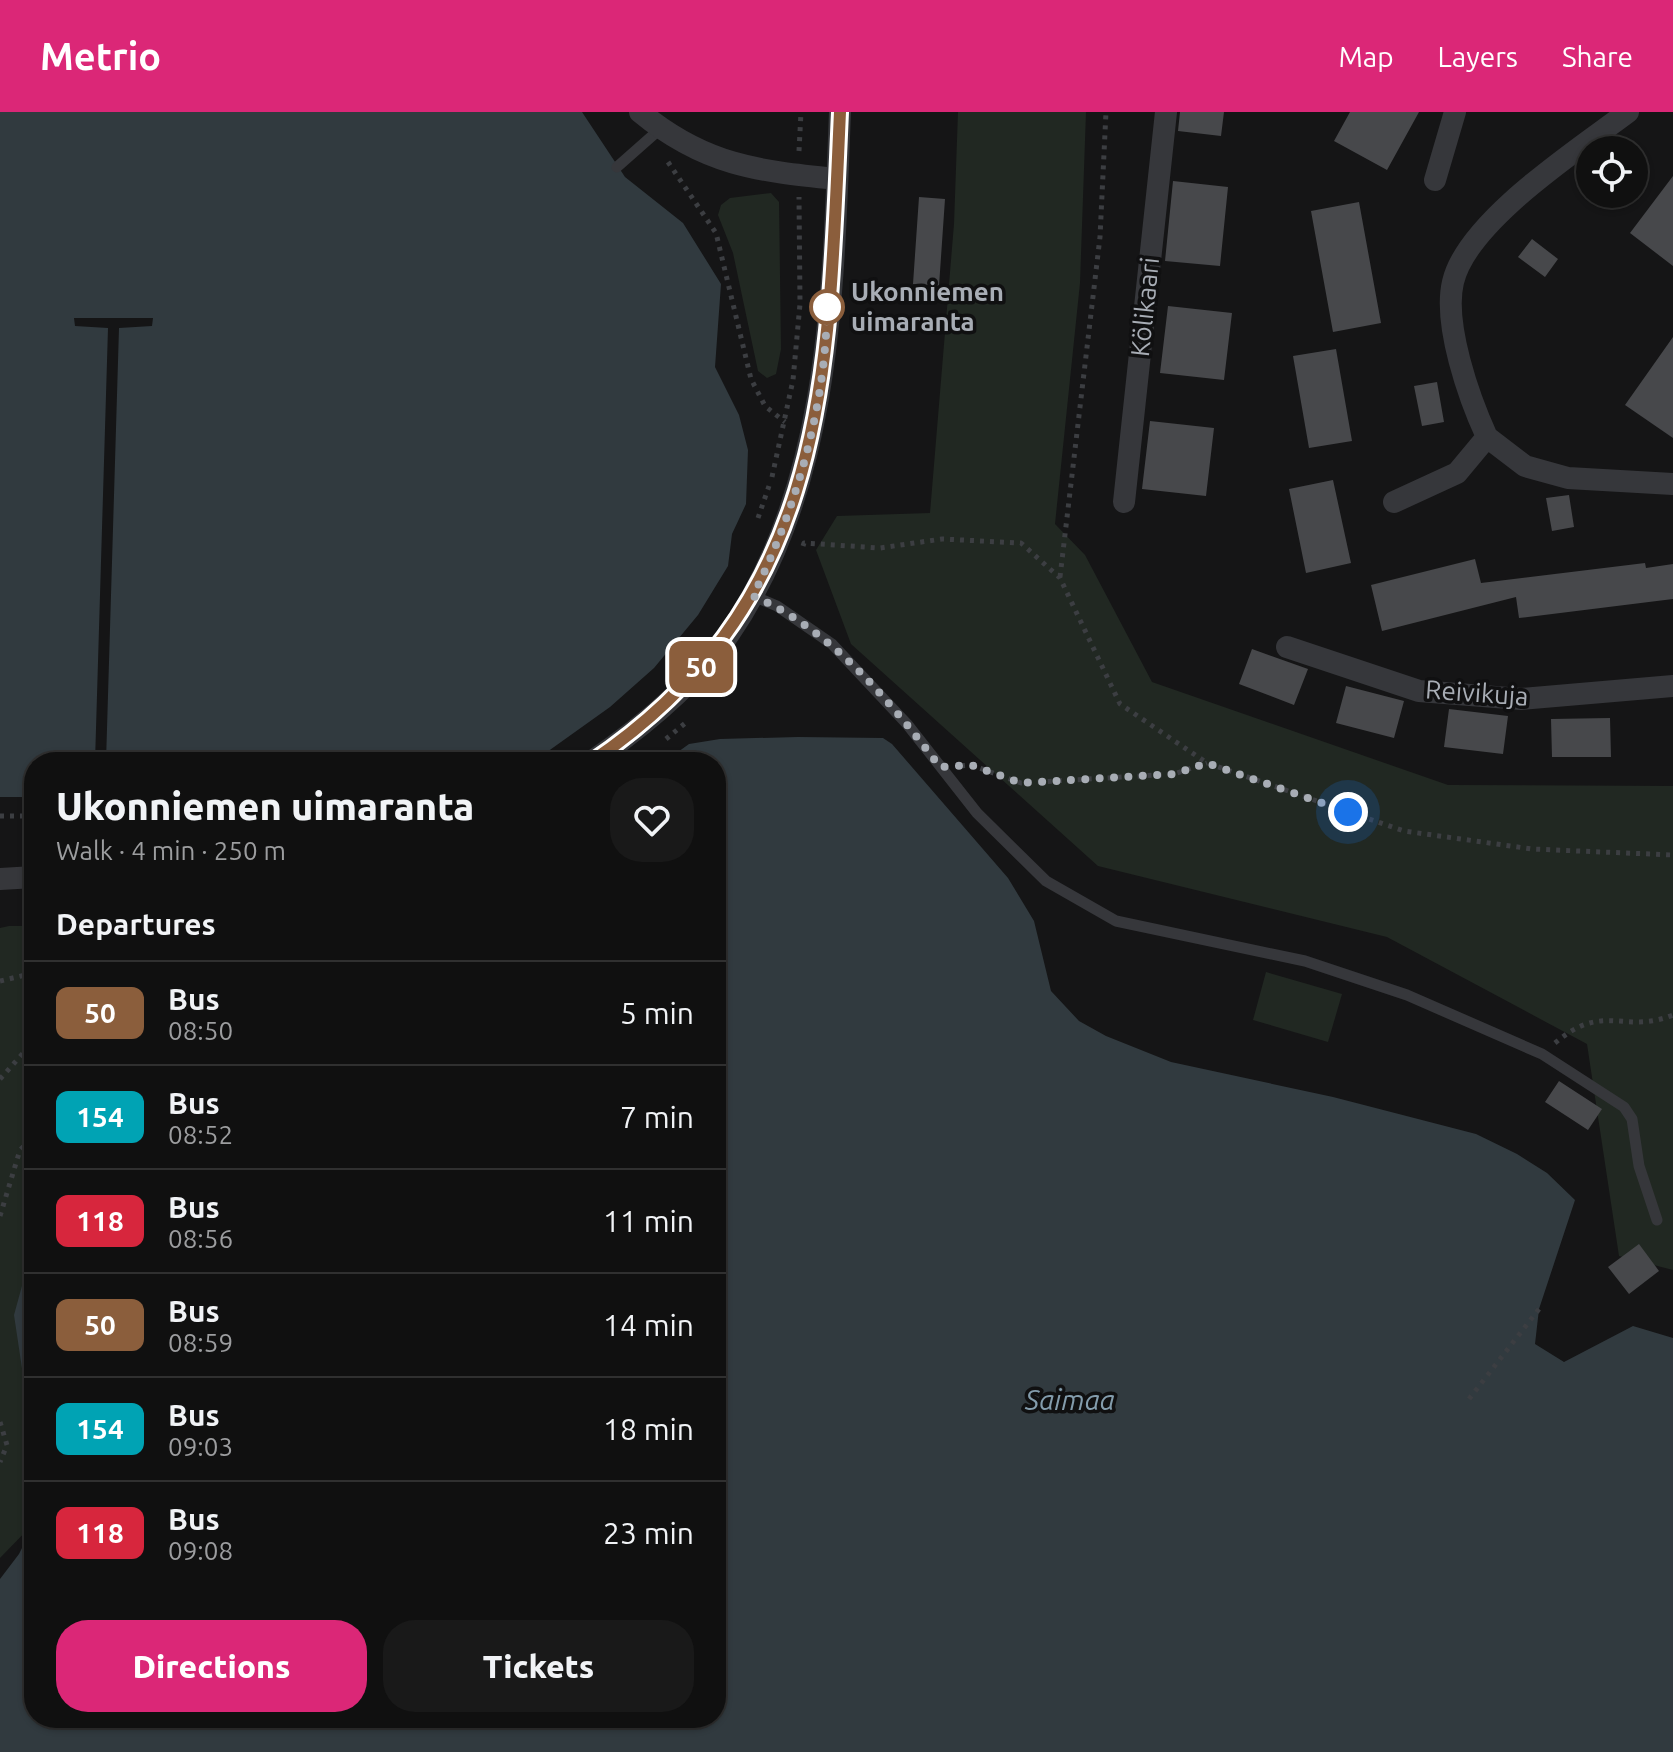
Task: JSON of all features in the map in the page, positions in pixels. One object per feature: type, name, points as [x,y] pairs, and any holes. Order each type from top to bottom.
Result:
[{"type":"street","points":[[640,112],[654,135],[741,167],[837,179]]},
{"type":"street","points":[[588,752],[666,702],[727,637],[753,596],[787,521],[810,438],[825,333],[840,112]]},
{"type":"street","name":"Kölikaari","points":[[1124,502],[1166,112]]},
{"type":"street","points":[[1435,180],[1455,112]]},
{"type":"street","points":[[1628,112],[1506,205],[1478,236],[1453,281],[1458,345],[1470,400],[1487,437],[1525,466],[1568,478],[1673,484]]},
{"type":"street","points":[[1394,502],[1457,473],[1487,437]]},
{"type":"street","name":"Reivikuja","points":[[1287,647],[1419,691],[1521,699],[1673,686]]},
{"type":"street","points":[[0,879],[24,878]]},
{"type":"lane","points":[[617,167],[654,135]]},
{"type":"lane","points":[[753,596],[777,606],[832,644],[907,724],[977,813],[1046,881],[1116,921],[1305,961],[1407,995],[1542,1054],[1624,1107],[1632,1119],[1639,1166],[1657,1220]]},
{"type":"path","points":[[799,161],[801,112]]},
{"type":"path","points":[[1060,578],[1100,237],[1106,112]]},
{"type":"path","points":[[654,135],[716,233],[751,379],[765,406],[785,422]]},
{"type":"path","points":[[756,526],[785,422],[800,304],[799,190]]},
{"type":"path","points":[[799,555],[804,543],[880,548],[942,539],[1021,543],[1060,578],[1120,704],[1207,763],[1404,831],[1532,849],[1673,855]]},
{"type":"path","points":[[658,746],[690,718]]},
{"type":"path","points":[[940,767],[971,765],[1021,783],[1174,774],[1207,763]]},
{"type":"path","points":[[0,816],[24,816]]},
{"type":"path","points":[[0,981],[24,975]]},
{"type":"path","points":[[1575,1025],[1603,1018],[1629,1023],[1673,1015]]},
{"type":"path","points":[[0,1079],[24,1052]]},
{"type":"path","points":[[0,1216],[20,1150],[24,1146]]},
{"type":"path","points":[[1469,1399],[1539,1309]]},
{"type":"path","points":[[0,1422],[7,1445],[0,1462]]},
{"type":"shaded area","points":[[958,112],[1086,112],[1080,283],[1055,524],[1085,555],[1152,682],[1448,785],[1673,786],[1673,1270],[1619,1256],[1587,1044],[1387,937],[1098,866],[851,644],[816,550],[837,516],[930,513],[954,224]]},
{"type":"shaded area","points":[[771,193],[779,202],[781,349],[776,374],[767,378],[758,371],[733,253],[718,215],[721,205],[730,198]]},
{"type":"shaded area","points":[[24,926],[24,1533],[0,1558],[0,928]]},
{"type":"shaded area","points":[[1266,972],[1342,994],[1328,1042],[1253,1020]]},
{"type":"water","points":[[0,112],[582,112],[625,177],[683,223],[721,284],[715,367],[739,415],[748,450],[746,504],[732,534],[728,566],[698,615],[654,668],[610,707],[547,752],[24,752],[24,797],[0,797]]},
{"type":"water","name":"Saimaa","points":[[883,738],[892,744],[1008,878],[1034,921],[1051,991],[1079,1021],[1106,1036],[1171,1062],[1333,1097],[1476,1134],[1547,1173],[1575,1200],[1539,1309],[1535,1344],[1564,1362],[1633,1326],[1673,1338],[1673,1752],[0,1752],[0,1579],[24,1544],[24,1728],[726,1728],[726,752],[678,752],[689,744],[720,739]]},
{"type":"water","points":[[24,1278],[24,1382],[14,1315]]},
{"type":"pier","points":[[74,318],[153,318],[152,326],[119,328],[106,752],[95,752],[108,328],[75,326]]},
{"type":"building","points":[[1180,112],[1224,112],[1221,136],[1178,131]]},
{"type":"building","points":[[1350,112],[1419,112],[1387,170],[1334,141]]},
{"type":"building","points":[[1673,176],[1673,266],[1630,233]]},
{"type":"building","points":[[1173,181],[1228,187],[1220,266],[1165,261]]},
{"type":"building","points":[[919,197],[945,199],[939,286],[913,284]]},
{"type":"building","points":[[1359,202],[1381,323],[1333,332],[1311,211]]},
{"type":"building","points":[[1532,239],[1558,259],[1545,277],[1518,257]]},
{"type":"building","points":[[1168,306],[1232,313],[1224,380],[1160,373]]},
{"type":"building","points":[[1673,337],[1673,438],[1625,405]]},
{"type":"building","points":[[1336,349],[1352,441],[1309,448],[1293,356]]},
{"type":"building","points":[[1437,382],[1444,422],[1422,426],[1414,386]]},
{"type":"building","points":[[1150,421],[1214,428],[1206,496],[1142,489]]},
{"type":"building","points":[[1333,480],[1351,563],[1306,573],[1289,489]]},
{"type":"building","points":[[1569,495],[1574,527],[1552,531],[1546,498]]},
{"type":"building","points":[[1475,559],[1481,583],[1645,563],[1646,568],[1673,564],[1673,599],[1519,618],[1516,597],[1382,631],[1371,585]]},
{"type":"building","points":[[1252,649],[1308,669],[1294,705],[1239,684]]},
{"type":"building","points":[[1346,686],[1404,701],[1394,738],[1336,723]]},
{"type":"building","points":[[1449,709],[1508,716],[1503,754],[1444,747]]},
{"type":"building","points":[[1610,718],[1611,757],[1552,757],[1551,719]]},
{"type":"building","points":[[1559,1081],[1602,1109],[1588,1130],[1545,1102]]},
{"type":"building","points":[[1639,1244],[1659,1271],[1629,1294],[1608,1267]]},
{"type":"bus line","name":"50","points":[[605,752],[666,702],[727,637],[753,596],[782,535],[803,470],[817,397],[832,255],[840,112]]},
{"type":"place","name":"Ukonniemen uimaranta","points":[[827,307]]},
{"type":"route","points":[[827,307],[817,397],[803,470],[776,551],[753,596],[777,606],[832,644],[907,724],[940,767],[971,765],[1021,783],[1174,774],[1207,763],[1348,812]]}]
